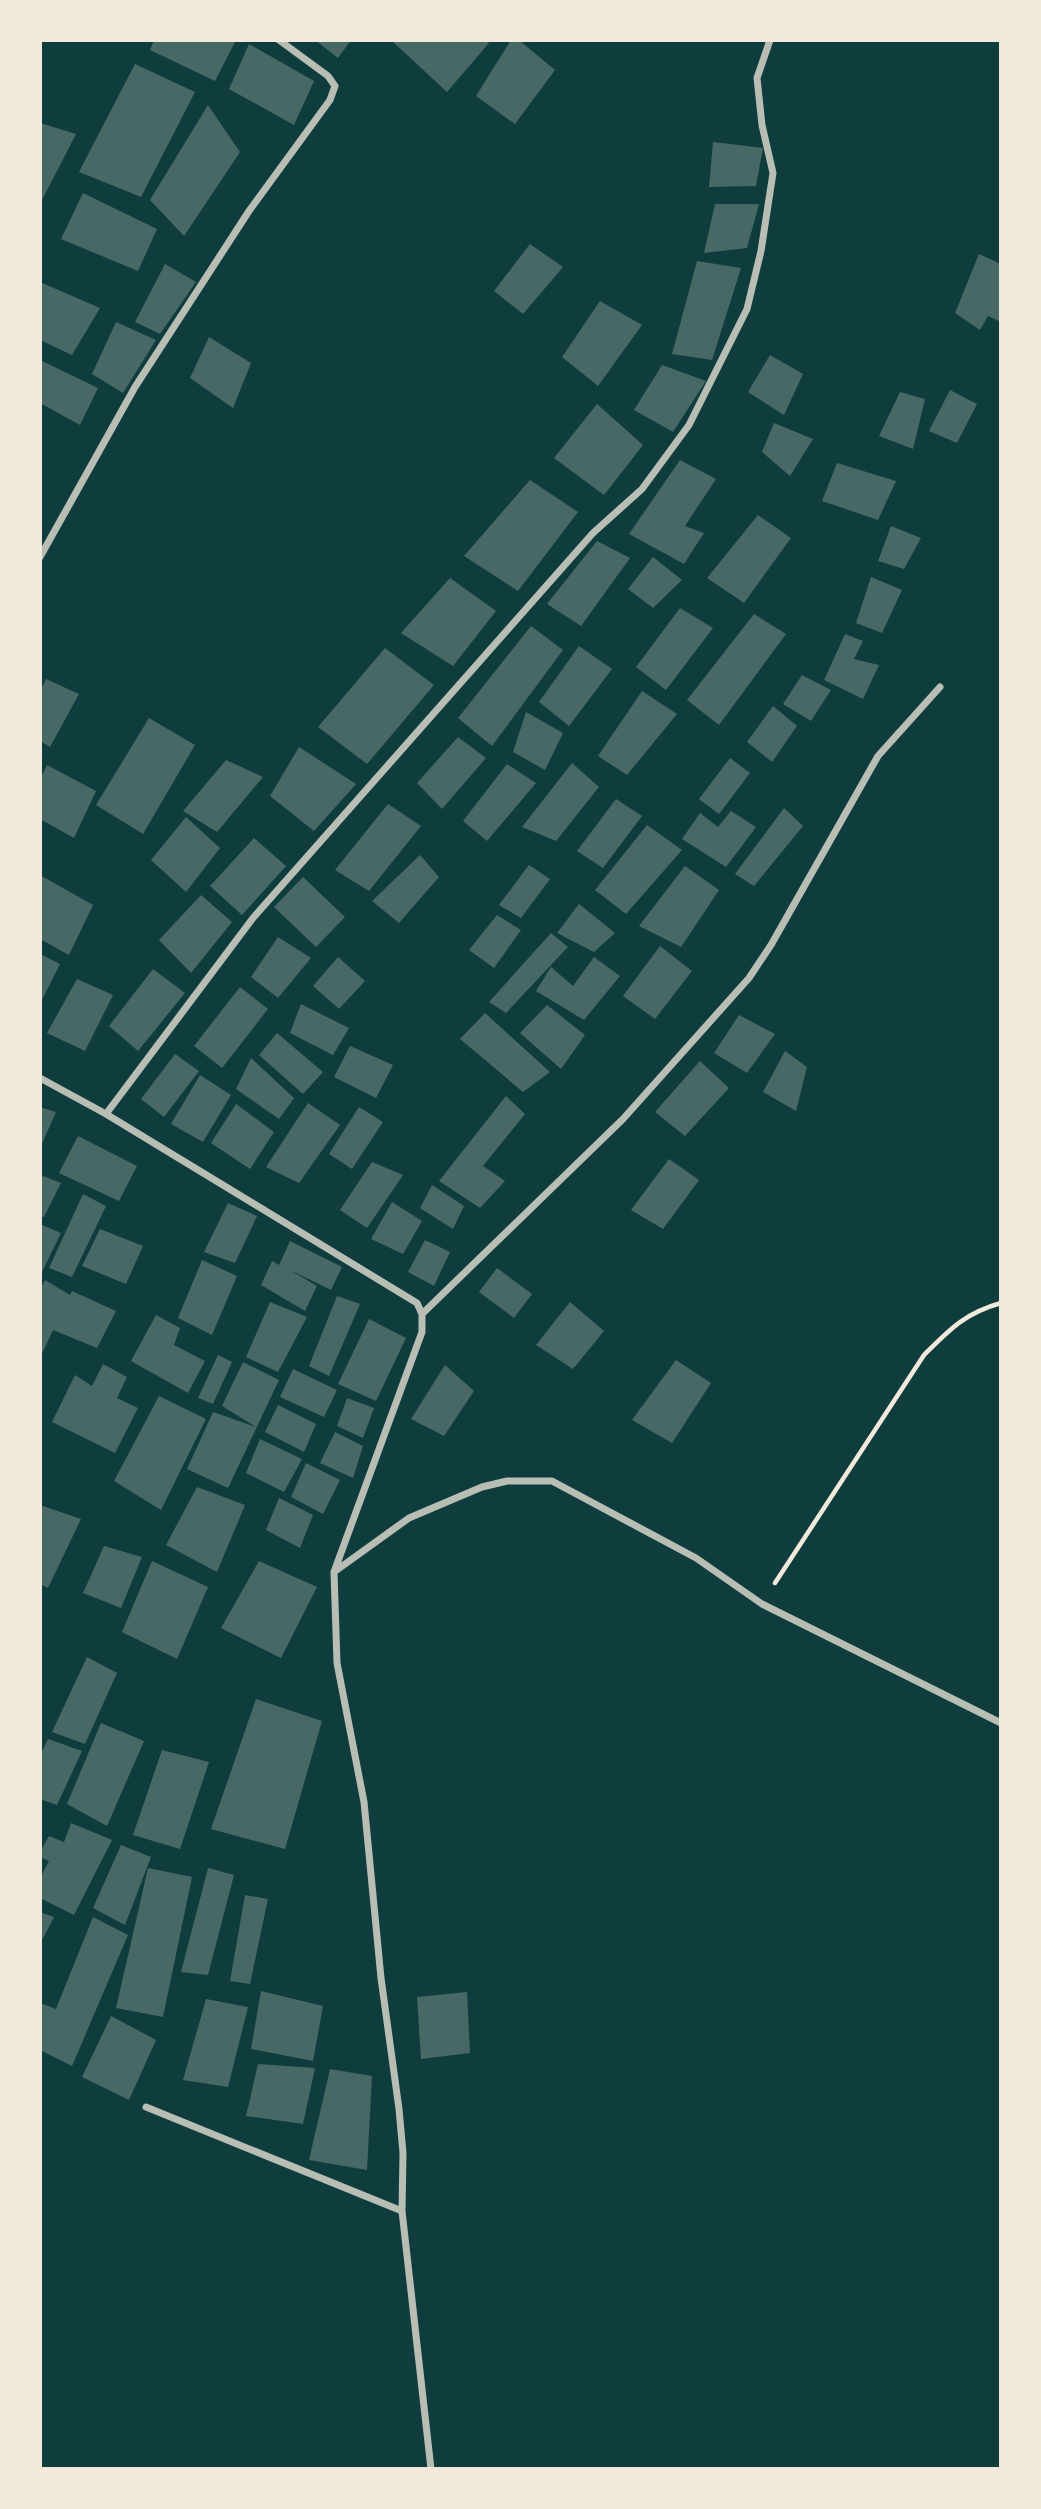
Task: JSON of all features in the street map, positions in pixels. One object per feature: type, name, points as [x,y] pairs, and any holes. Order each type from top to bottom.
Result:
[{"type":"street","points":[[40,557],[135,387],[249,211],[330,100],[335,86],[328,76],[279,40]]},
{"type":"street","points":[[106,1114],[253,918],[593,533],[642,489],[689,425],[747,309],[761,251],[772,173],[762,125],[757,78],[770,40]]},
{"type":"street","points":[[422,1314],[623,1119],[749,978],[771,945],[878,755],[940,687]]},
{"type":"street","points":[[40,1079],[106,1114],[408,1296],[417,1303],[422,1314],[422,1332],[334,1572],[337,1663],[364,1802],[381,1978],[399,2109],[403,2153],[402,2211],[431,2469]]},
{"type":"street","points":[[334,1572],[409,1518],[482,1487],[507,1480],[552,1480],[696,1558],[762,1604],[1001,1723]]},
{"type":"street","points":[[146,2107],[402,2211]]},
{"type":"path","points":[[762,1604],[924,1355],[950,1328],[977,1310],[1001,1303]]},
{"type":"building","points":[[154,40],[236,40],[215,81],[150,50]]},
{"type":"building","points":[[315,40],[351,40],[338,58]]},
{"type":"building","points":[[391,40],[486,40],[489,43],[447,92]]},
{"type":"building","points":[[511,40],[519,40],[555,70],[515,124],[476,96]]},
{"type":"building","points":[[249,44],[314,81],[294,125],[229,89]]},
{"type":"building","points":[[135,64],[195,92],[141,197],[79,172]]},
{"type":"building","points":[[208,105],[240,152],[184,236],[150,200]]},
{"type":"building","points":[[40,123],[76,134],[40,204]]},
{"type":"building","points":[[713,142],[763,148],[756,186],[709,187]]},
{"type":"building","points":[[83,193],[157,229],[138,271],[61,239]]},
{"type":"building","points":[[715,204],[759,204],[747,248],[704,253]]},
{"type":"building","points":[[530,244],[563,267],[523,314],[494,291]]},
{"type":"building","points":[[979,254],[1001,264],[1001,322],[988,316],[980,330],[955,313]]},
{"type":"building","points":[[697,261],[741,268],[712,360],[672,354]]},
{"type":"building","points":[[165,264],[196,282],[160,334],[135,322]]},
{"type":"building","points":[[40,282],[100,308],[72,355],[40,340]]},
{"type":"building","points":[[600,301],[642,325],[598,386],[562,357]]},
{"type":"building","points":[[116,322],[156,340],[123,393],[92,374]]},
{"type":"building","points":[[209,337],[251,363],[233,408],[190,378]]},
{"type":"building","points":[[770,355],[803,374],[784,415],[748,392]]},
{"type":"building","points":[[40,360],[98,388],[80,425],[40,403]]},
{"type":"building","points":[[662,365],[706,381],[673,432],[634,410]]},
{"type":"building","points":[[950,390],[977,404],[957,443],[929,431]]},
{"type":"building","points":[[900,392],[925,399],[913,449],[879,436]]},
{"type":"building","points":[[597,404],[643,445],[604,495],[554,458]]},
{"type":"building","points":[[774,423],[813,439],[790,476],[762,452]]},
{"type":"building","points":[[680,460],[716,479],[685,526],[704,533],[684,564],[629,534]]},
{"type":"building","points":[[837,463],[896,481],[878,520],[822,501]]},
{"type":"building","points":[[530,480],[578,512],[518,591],[464,556]]},
{"type":"building","points":[[758,515],[791,538],[744,603],[707,578]]},
{"type":"building","points":[[891,526],[921,538],[904,569],[878,561]]},
{"type":"building","points":[[597,541],[630,558],[581,626],[547,604]]},
{"type":"building","points":[[653,557],[682,580],[653,608],[628,589]]},
{"type":"building","points":[[871,577],[902,590],[882,633],[856,623]]},
{"type":"building","points":[[450,578],[496,611],[453,666],[401,633]]},
{"type":"building","points":[[680,608],[713,628],[666,690],[636,667]]},
{"type":"building","points":[[754,614],[786,634],[719,725],[687,700]]},
{"type":"building","points":[[531,626],[563,650],[492,746],[458,718]]},
{"type":"building","points":[[845,634],[863,641],[854,659],[879,665],[863,699],[824,680]]},
{"type":"building","points":[[579,646],[612,669],[569,726],[539,702]]},
{"type":"building","points":[[385,648],[434,685],[367,764],[318,727]]},
{"type":"building","points":[[802,675],[831,690],[811,721],[783,704]]},
{"type":"building","points":[[46,679],[79,694],[50,747],[40,741],[40,691]]},
{"type":"building","points":[[642,691],[677,714],[627,775],[598,756]]},
{"type":"building","points":[[773,706],[797,726],[772,762],[747,742]]},
{"type":"building","points":[[526,712],[563,733],[545,770],[513,752]]},
{"type":"building","points":[[149,718],[195,745],[143,834],[96,805]]},
{"type":"building","points":[[458,737],[486,758],[442,809],[417,783]]},
{"type":"building","points":[[299,747],[356,784],[314,831],[270,796]]},
{"type":"building","points":[[730,758],[750,773],[719,814],[699,799]]},
{"type":"building","points":[[226,760],[263,777],[217,832],[183,811]]},
{"type":"building","points":[[572,763],[599,787],[556,841],[522,827]]},
{"type":"building","points":[[507,764],[536,783],[487,841],[463,821]]},
{"type":"building","points":[[47,765],[96,791],[74,838],[40,819],[40,779]]},
{"type":"building","points":[[616,799],[642,816],[603,868],[577,851]]},
{"type":"building","points":[[388,804],[421,826],[369,891],[335,870]]},
{"type":"building","points":[[784,808],[803,826],[754,886],[735,874]]},
{"type":"building","points":[[731,811],[756,827],[726,867],[682,839],[700,813],[718,827]]},
{"type":"building","points":[[186,817],[220,848],[186,892],[151,860]]},
{"type":"building","points":[[647,825],[682,850],[626,914],[595,890]]},
{"type":"building","points":[[254,838],[286,866],[242,915],[210,886]]},
{"type":"building","points":[[420,855],[439,877],[399,923],[372,901]]},
{"type":"building","points":[[529,865],[550,879],[521,918],[499,905]]},
{"type":"building","points":[[685,866],[719,890],[681,947],[639,926]]},
{"type":"building","points":[[40,875],[93,905],[69,955],[40,939]]},
{"type":"building","points":[[303,877],[345,917],[316,947],[274,907]]},
{"type":"building","points":[[201,895],[232,922],[191,973],[159,940]]},
{"type":"building","points":[[579,904],[615,933],[594,952],[557,933]]},
{"type":"building","points":[[497,915],[521,930],[494,968],[469,950]]},
{"type":"building","points":[[551,933],[568,947],[506,1013],[489,1002]]},
{"type":"building","points":[[278,937],[311,958],[278,998],[251,977]]},
{"type":"building","points":[[660,946],[692,971],[655,1019],[623,996]]},
{"type":"building","points":[[40,954],[60,964],[40,1004]]},
{"type":"building","points":[[338,957],[365,981],[339,1009],[313,986]]},
{"type":"building","points":[[594,957],[620,976],[584,1020],[536,991],[551,967],[573,986]]},
{"type":"building","points":[[153,969],[185,993],[138,1051],[109,1026]]},
{"type":"building","points":[[77,979],[113,995],[85,1051],[47,1033]]},
{"type":"building","points":[[240,987],[268,1009],[222,1068],[194,1046]]},
{"type":"building","points":[[301,1004],[349,1028],[333,1055],[290,1033]]},
{"type":"building","points":[[547,1005],[585,1035],[561,1069],[520,1033]]},
{"type":"building","points":[[485,1013],[550,1072],[523,1092],[460,1039]]},
{"type":"building","points":[[739,1015],[775,1034],[747,1073],[714,1053]]},
{"type":"building","points":[[277,1033],[323,1072],[303,1094],[259,1055]]},
{"type":"building","points":[[350,1046],[393,1065],[376,1098],[334,1077]]},
{"type":"building","points":[[785,1051],[807,1067],[796,1111],[763,1092]]},
{"type":"building","points":[[175,1054],[199,1071],[164,1117],[141,1099]]},
{"type":"building","points":[[251,1058],[294,1098],[279,1119],[236,1089]]},
{"type":"building","points":[[700,1061],[729,1088],[685,1136],[655,1112]]},
{"type":"building","points":[[200,1075],[231,1095],[203,1142],[171,1124]]},
{"type":"building","points":[[506,1096],[525,1114],[483,1166],[505,1181],[480,1208],[439,1181]]},
{"type":"building","points":[[308,1103],[340,1125],[299,1183],[266,1167]]},
{"type":"building","points":[[236,1104],[274,1132],[250,1169],[211,1143]]},
{"type":"building","points":[[40,1107],[56,1112],[40,1148]]},
{"type":"building","points":[[359,1107],[383,1122],[352,1169],[329,1154]]},
{"type":"building","points":[[78,1136],[137,1166],[119,1201],[59,1173]]},
{"type":"building","points":[[669,1159],[699,1180],[663,1229],[631,1210]]},
{"type":"building","points":[[372,1162],[403,1175],[367,1228],[340,1210]]},
{"type":"building","points":[[43,1176],[61,1183],[44,1217],[40,1216],[40,1182]]},
{"type":"building","points":[[432,1185],[464,1206],[453,1229],[420,1208]]},
{"type":"building","points":[[83,1194],[106,1206],[72,1277],[49,1268]]},
{"type":"building","points":[[392,1202],[422,1221],[403,1254],[371,1239]]},
{"type":"building","points":[[228,1203],[257,1216],[235,1263],[204,1252]]},
{"type":"building","points":[[40,1224],[61,1233],[40,1276]]},
{"type":"building","points":[[100,1229],[143,1246],[126,1284],[82,1266]]},
{"type":"building","points":[[425,1240],[450,1252],[434,1286],[408,1272]]},
{"type":"building","points":[[290,1241],[342,1267],[331,1290],[290,1270],[317,1286],[305,1311],[261,1285],[272,1261],[279,1265]]},
{"type":"building","points":[[202,1260],[237,1276],[212,1335],[178,1318]]},
{"type":"building","points":[[497,1268],[532,1294],[514,1318],[479,1292]]},
{"type":"building","points":[[45,1280],[70,1295],[72,1291],[116,1311],[97,1348],[53,1330],[40,1358],[40,1290]]},
{"type":"building","points":[[337,1296],[360,1304],[329,1376],[309,1366]]},
{"type":"building","points":[[270,1302],[307,1317],[278,1372],[246,1357]]},
{"type":"building","points":[[570,1302],[604,1331],[573,1369],[536,1345]]},
{"type":"building","points":[[156,1315],[180,1328],[174,1345],[205,1361],[188,1393],[131,1361]]},
{"type":"building","points":[[369,1319],[406,1338],[376,1401],[338,1384]]},
{"type":"building","points":[[218,1355],[232,1362],[213,1404],[198,1398]]},
{"type":"building","points":[[676,1360],[711,1383],[672,1443],[632,1420]]},
{"type":"building","points":[[243,1362],[279,1380],[228,1488],[187,1469],[213,1412],[256,1427],[222,1406]]},
{"type":"building","points":[[103,1364],[127,1377],[117,1398],[138,1408],[115,1453],[52,1422],[75,1375],[92,1386]]},
{"type":"building","points":[[445,1365],[474,1391],[444,1436],[411,1419]]},
{"type":"building","points":[[293,1369],[337,1390],[324,1417],[280,1397]]},
{"type":"building","points":[[159,1396],[206,1419],[161,1510],[114,1481]]},
{"type":"building","points":[[347,1398],[374,1408],[363,1438],[337,1426]]},
{"type":"building","points":[[278,1405],[316,1424],[304,1452],[265,1432]]},
{"type":"building","points":[[335,1432],[363,1446],[353,1478],[320,1463]]},
{"type":"building","points":[[260,1439],[302,1459],[284,1492],[246,1473]]},
{"type":"building","points":[[306,1463],[340,1480],[323,1514],[291,1497]]},
{"type":"building","points":[[197,1487],[245,1505],[217,1572],[166,1545]]},
{"type":"building","points":[[279,1498],[313,1515],[300,1548],[266,1530]]},
{"type":"building","points":[[40,1505],[81,1519],[48,1588],[40,1584]]},
{"type":"building","points":[[104,1546],[142,1557],[121,1608],[83,1593]]},
{"type":"building","points":[[152,1561],[208,1587],[177,1659],[122,1632]]},
{"type":"building","points":[[259,1561],[317,1587],[281,1658],[221,1628]]},
{"type":"building","points":[[87,1657],[117,1673],[85,1744],[52,1732]]},
{"type":"building","points":[[256,1699],[322,1721],[285,1849],[211,1829]]},
{"type":"building","points":[[101,1723],[144,1741],[107,1826],[67,1804]]},
{"type":"building","points":[[48,1739],[82,1751],[57,1805],[40,1799],[40,1756]]},
{"type":"building","points":[[162,1750],[209,1762],[180,1849],[133,1835]]},
{"type":"building","points":[[71,1823],[112,1840],[74,1915],[40,1898],[40,1878],[49,1861],[40,1857],[40,1852],[49,1836],[64,1842]]},
{"type":"building","points":[[121,1845],[151,1857],[125,1925],[93,1908]]},
{"type":"building","points":[[148,1868],[192,1877],[163,2017],[116,2008]]},
{"type":"building","points":[[208,1868],[234,1875],[208,1975],[181,1972]]},
{"type":"building","points":[[245,1895],[268,1899],[250,1984],[230,1981]]},
{"type":"building","points":[[40,1912],[54,1917],[40,1944]]},
{"type":"building","points":[[93,1917],[128,1935],[72,2066],[40,2050],[40,2003],[56,2009]]},
{"type":"building","points":[[261,1991],[323,2006],[313,2061],[251,2049]]},
{"type":"building","points":[[467,1992],[470,2053],[421,2059],[417,1997]]},
{"type":"building","points":[[206,1999],[248,2007],[228,2087],[183,2080]]},
{"type":"building","points":[[111,2016],[156,2040],[129,2100],[82,2077]]},
{"type":"building","points":[[258,2064],[315,2068],[303,2124],[246,2116]]},
{"type":"building","points":[[330,2069],[372,2076],[367,2170],[309,2160]]}]
